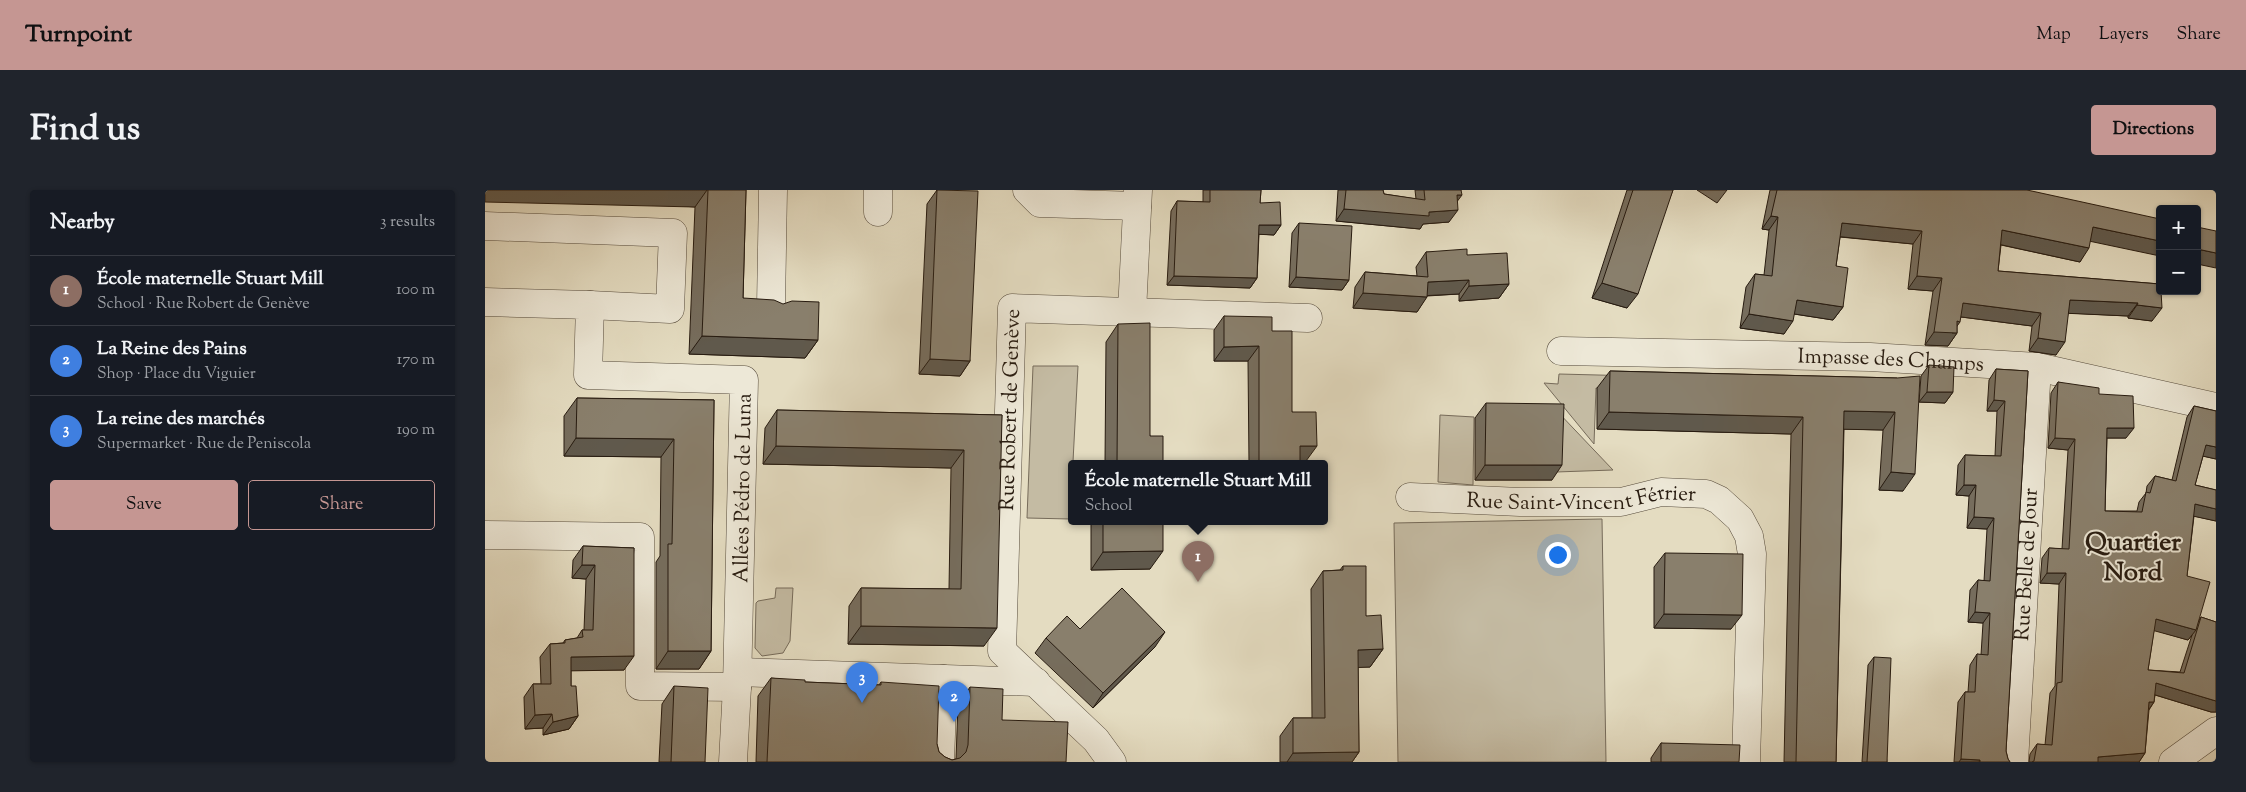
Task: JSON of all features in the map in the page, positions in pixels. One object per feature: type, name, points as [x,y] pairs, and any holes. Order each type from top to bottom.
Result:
[{"type":"street","points":[[771,306],[773,190]]},
{"type":"street","points":[[1027,190],[1041,203],[1137,198],[1132,312]]},
{"type":"street","points":[[485,226],[673,233],[671,309],[485,302]]},
{"type":"street","name":"Allées Pédro de Luna","points":[[590,305],[589,375],[744,380],[737,680],[733,762]]},
{"type":"street","name":"Rue Robert de Genève","points":[[1112,762],[1095,740],[1003,651],[1013,308],[1308,318]]},
{"type":"street","name":"Impasse des Champs","points":[[1561,351],[1870,356],[2037,367],[2216,407]]},
{"type":"street","name":"Rue Belle de Jour","points":[[2014,762],[2037,367]]},
{"type":"street","name":"Rue Saint-Vincent Férrier","points":[[1410,497],[1520,502],[1621,502],[1661,492],[1706,494],[1719,500],[1740,519],[1749,536],[1752,554],[1746,762]]},
{"type":"street","points":[[485,535],[640,537],[640,686],[737,680],[943,679],[1036,682]]},
{"type":"street","points":[[941,762],[943,679]]},
{"type":"street","points":[[2173,762],[2216,731]]},
{"type":"shaded area","points":[[1033,366],[1078,366],[1073,460],[1068,460],[1068,519],[1027,518]]},
{"type":"shaded area","points":[[1559,374],[1637,376],[1637,388],[1596,388],[1594,444],[1544,383],[1558,384]]},
{"type":"shaded area","points":[[1555,409],[1613,470],[1556,472]]},
{"type":"shaded area","points":[[1440,415],[1474,417],[1473,485],[1438,482]]},
{"type":"shaded area","points":[[1602,519],[1606,762],[1398,762],[1394,523]]},
{"type":"shaded area","points":[[776,588],[793,588],[790,641],[783,653],[762,656],[755,648],[756,603],[775,598]]},
{"type":"building","points":[[708,190],[746,190],[743,298],[774,300],[783,304],[792,301],[819,302],[818,340],[702,336]]},
{"type":"building","points":[[937,190],[978,191],[970,361],[930,359]]},
{"type":"building","points":[[1210,190],[1261,190],[1260,203],[1280,202],[1281,225],[1259,225],[1257,278],[1174,276],[1177,201],[1210,202]]},
{"type":"building","points":[[1346,190],[1383,190],[1384,194],[1425,200],[1424,190],[1461,190],[1462,195],[1457,195],[1458,210],[1429,212],[1429,216],[1344,209]]},
{"type":"building","points":[[1633,190],[1673,190],[1638,294],[1602,283]]},
{"type":"building","points":[[1777,190],[2027,190],[2156,218],[2156,240],[2093,227],[2089,248],[2002,230],[1998,271],[2156,284],[2156,295],[2161,295],[2162,308],[2137,305],[2138,303],[2070,300],[2065,342],[2038,338],[2041,313],[1963,303],[1960,322],[1957,321],[1957,333],[1934,332],[1942,278],[1917,276],[1922,231],[1842,223],[1836,266],[1848,268],[1843,307],[1797,300],[1793,321],[1749,314],[1755,274],[1772,276],[1778,217],[1771,216]]},
{"type":"building","points":[[1299,223],[1352,226],[1349,280],[1296,277]]},
{"type":"building","points":[[2201,228],[2216,231],[2216,253],[2201,250]]},
{"type":"building","points":[[1467,249],[1467,255],[1507,253],[1509,284],[1469,286],[1469,280],[1428,282],[1427,297],[1363,293],[1365,272],[1428,277],[1426,252]]},
{"type":"building","points":[[1224,316],[1272,317],[1272,331],[1292,331],[1292,412],[1316,412],[1317,446],[1300,446],[1300,460],[1259,460],[1259,346],[1224,347]]},
{"type":"building","points":[[1150,323],[1150,436],[1163,436],[1163,460],[1117,460],[1118,324]]},
{"type":"building","points":[[1929,365],[1954,367],[1953,392],[1927,392]]},
{"type":"building","points":[[1996,369],[2028,371],[2006,751],[2010,762],[1980,762],[1980,760],[1961,759],[1965,692],[1975,692],[1977,654],[1988,655],[1990,613],[1975,612],[1978,580],[1990,581],[1994,518],[1974,517],[1976,485],[1964,485],[1965,455],[2001,456],[2005,401],[1994,400]]},
{"type":"building","points":[[1610,371],[1897,378],[1920,376],[1915,474],[1891,472],[1895,412],[1844,411],[1836,762],[1796,762],[1803,417],[1609,412]]},
{"type":"building","points":[[2058,382],[2099,388],[2099,394],[2133,396],[2134,428],[2107,428],[2105,511],[2142,512],[2146,492],[2150,493],[2155,476],[2176,481],[2194,406],[2216,411],[2216,447],[2206,445],[2195,485],[2216,490],[2216,509],[2195,504],[2187,576],[2210,582],[2196,630],[2156,619],[2148,670],[2184,673],[2201,617],[2216,622],[2216,701],[2156,683],[2154,702],[2149,702],[2145,753],[2098,757],[2098,762],[2032,762],[2034,761],[2037,744],[2052,745],[2057,683],[2062,682],[2066,573],[2047,573],[2049,548],[2069,549],[2075,439],[2055,438]]},
{"type":"building","points":[[577,398],[714,400],[711,651],[668,651],[668,544],[672,544],[674,439],[576,438]]},
{"type":"building","points":[[1486,403],[1564,404],[1562,465],[1485,465]]},
{"type":"building","points":[[777,410],[1002,415],[997,628],[861,626],[861,588],[961,589],[964,450],[776,446]]},
{"type":"building","points":[[1103,525],[1163,525],[1163,551],[1103,552]]},
{"type":"building","points":[[583,546],[634,548],[634,656],[571,657],[571,686],[576,686],[578,716],[553,722],[552,714],[535,715],[533,684],[551,684],[550,644],[565,643],[565,640],[583,637],[582,630],[593,630],[595,565],[582,565]]},
{"type":"building","points":[[1665,553],[1743,554],[1742,615],[1664,614]]},
{"type":"building","points":[[1343,566],[1366,566],[1366,616],[1381,615],[1383,649],[1358,650],[1359,752],[1293,753],[1293,718],[1325,718],[1323,571],[1343,570]]},
{"type":"building","points":[[1122,588],[1165,632],[1103,693],[1046,638],[1067,616],[1080,629]]},
{"type":"building","points":[[1874,657],[1891,658],[1887,762],[1867,762]]},
{"type":"building","points":[[771,678],[805,680],[805,682],[881,685],[881,682],[939,686],[937,744],[939,752],[952,760],[960,758],[966,752],[968,745],[970,687],[1003,689],[1002,720],[1068,722],[1066,762],[767,762]]},
{"type":"building","points":[[674,686],[708,688],[705,762],[671,762]]},
{"type":"building","points":[[1661,743],[1740,745],[1739,762],[1661,762]]},
{"type":"place","name":"École maternelle Stuart Mill","points":[[1198,582]]},
{"type":"place","name":"La reine des marchés","points":[[862,703]]},
{"type":"place","name":"La Reine des Pains","points":[[954,722]]},
{"type":"district","name":"Quartier Nord","points":[[2133,556]]}]
